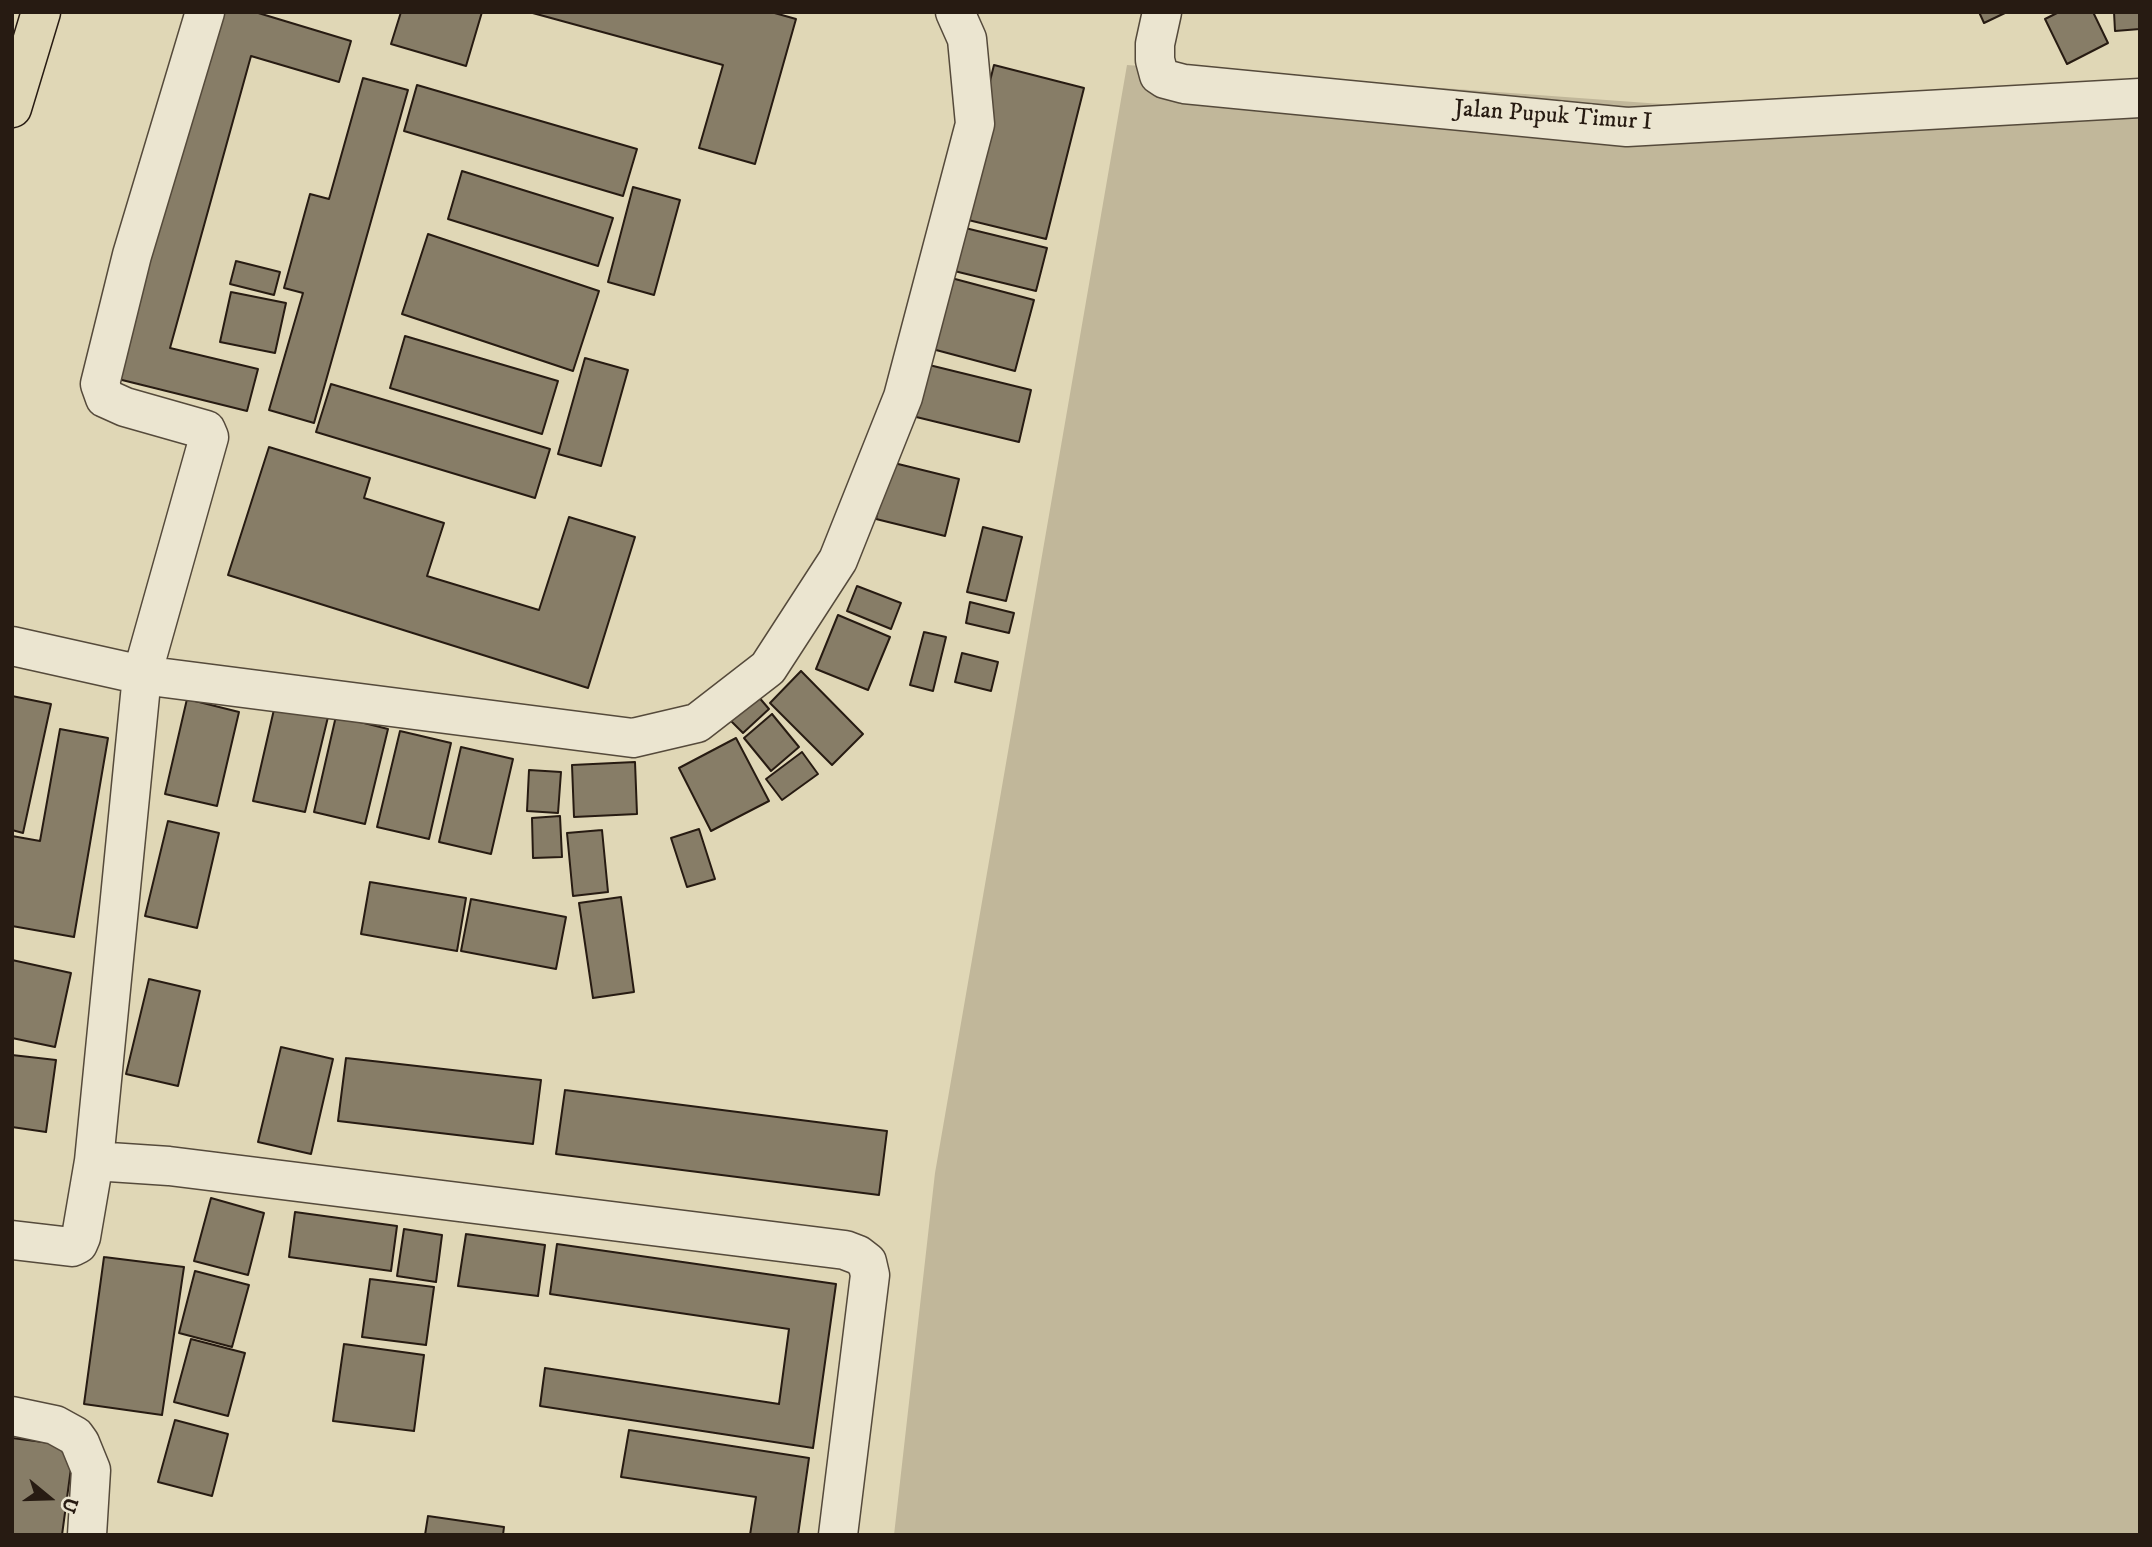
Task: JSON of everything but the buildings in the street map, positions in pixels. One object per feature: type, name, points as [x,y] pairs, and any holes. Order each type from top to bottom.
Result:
[{"type":"highway","points":[[12,108],[41,12]]},
{"type":"street","points":[[12,1240],[72,1247],[79,1244],[94,1161],[142,675],[209,437],[206,430],[125,407],[105,398],[100,384],[132,254],[205,12]]},
{"type":"street","points":[[12,646],[142,675],[633,738],[697,723],[768,668],[838,561],[903,397],[975,124],[967,39],[955,12]]},
{"type":"street","name":"Jalan Pupuk Timur I","points":[[1161,12],[1155,60],[1159,75],[1175,82],[1627,127],[2140,98]]},
{"type":"street","points":[[94,1161],[169,1166],[845,1250],[858,1255],[867,1262],[870,1275],[838,1535]]},
{"type":"street","points":[[12,1416],[55,1425],[75,1436],[80,1443],[91,1470],[88,1535]]},
{"type":"shaded area","points":[[1127,65],[1894,121],[2140,106],[2140,1535],[894,1535],[935,1173]]}]
